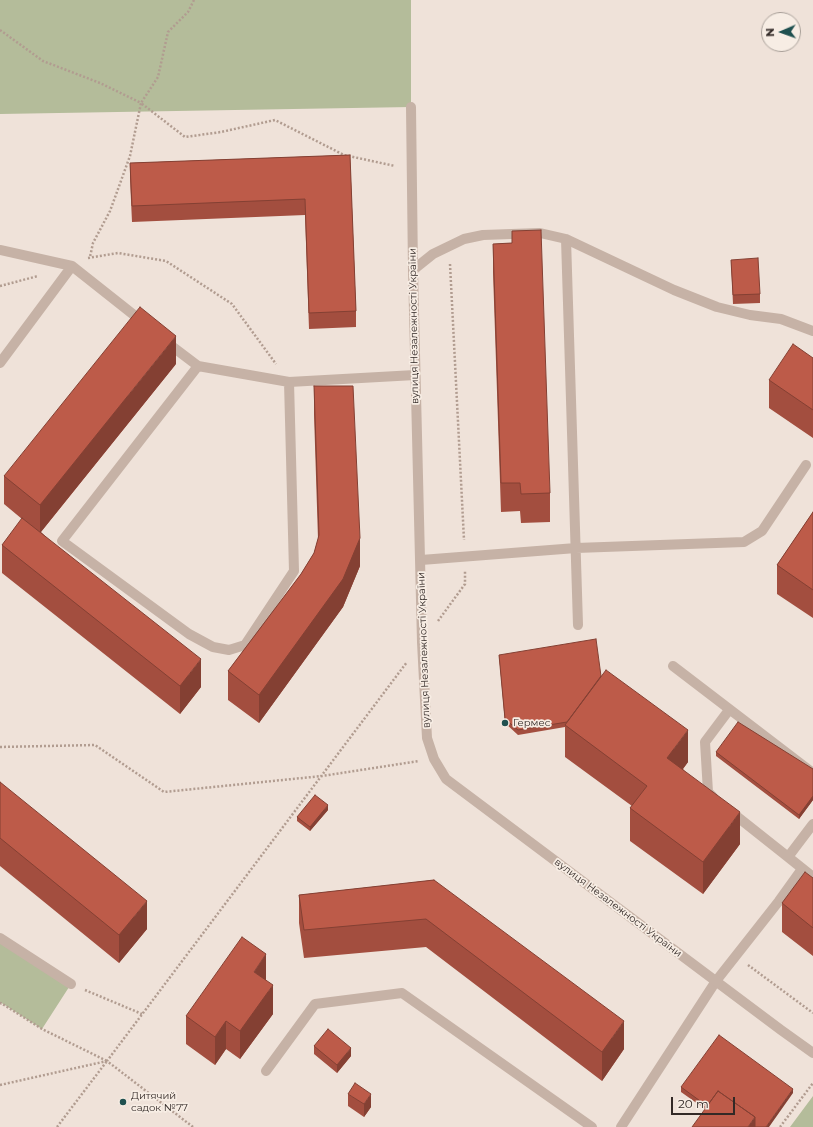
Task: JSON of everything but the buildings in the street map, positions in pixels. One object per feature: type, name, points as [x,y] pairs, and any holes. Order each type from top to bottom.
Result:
[{"type":"street","name":"вулиця Незалежності України","points":[[411,107],[415,375],[422,642],[427,738],[434,759],[446,779],[813,1053]]},
{"type":"street","points":[[413,270],[434,254],[449,245],[464,239],[483,235],[540,233],[566,239],[674,290],[717,307],[750,315],[781,319],[813,331]]},
{"type":"street","points":[[566,239],[578,626]]},
{"type":"street","points":[[0,250],[72,266],[198,366],[289,382],[415,375]]},
{"type":"street","points":[[0,363],[72,266]]},
{"type":"street","points":[[198,366],[62,542],[189,634],[213,647],[229,650],[245,645],[294,571],[289,382]]},
{"type":"street","points":[[421,560],[576,548],[744,542],[762,532],[806,465]]},
{"type":"street","points":[[673,666],[813,773]]},
{"type":"street","points":[[730,710],[704,742],[708,792],[813,877]]},
{"type":"street","points":[[788,857],[813,824]]},
{"type":"street","points":[[621,1127],[716,981],[802,869]]},
{"type":"street","points":[[0,938],[71,984]]},
{"type":"street","points":[[266,1071],[315,1004],[402,993],[592,1127]]},
{"type":"path","points":[[90,257],[93,243],[110,211],[130,156],[141,103],[158,77],[168,32],[188,12],[194,0]]},
{"type":"path","points":[[0,30],[43,61],[100,83],[141,103],[185,137],[221,132],[275,120],[344,155],[412,169]]},
{"type":"path","points":[[57,1127],[465,584],[449,245]]},
{"type":"path","points":[[72,266],[79,264],[90,257],[118,253],[166,261],[232,304],[289,382]]},
{"type":"path","points":[[0,286],[43,274]]},
{"type":"path","points":[[0,747],[95,745],[164,792],[322,776],[434,759]]},
{"type":"path","points":[[736,956],[813,1013]]},
{"type":"path","points":[[71,984],[142,1014]]},
{"type":"path","points":[[0,1004],[1,1003],[42,1029],[107,1061],[193,1127]]},
{"type":"path","points":[[0,1085],[107,1061]]},
{"type":"path","points":[[780,1127],[813,1083]]},
{"type":"green space","points":[[0,0],[411,0],[411,107],[0,114]]},
{"type":"green space","points":[[0,938],[71,984],[42,1029],[0,1002]]},
{"type":"green space","points":[[813,1096],[813,1127],[790,1127]]},
{"type":"place","name":"Гермес","points":[[505,723]]},
{"type":"place","name":"Дитячий садок №77","points":[[123,1102]]}]
